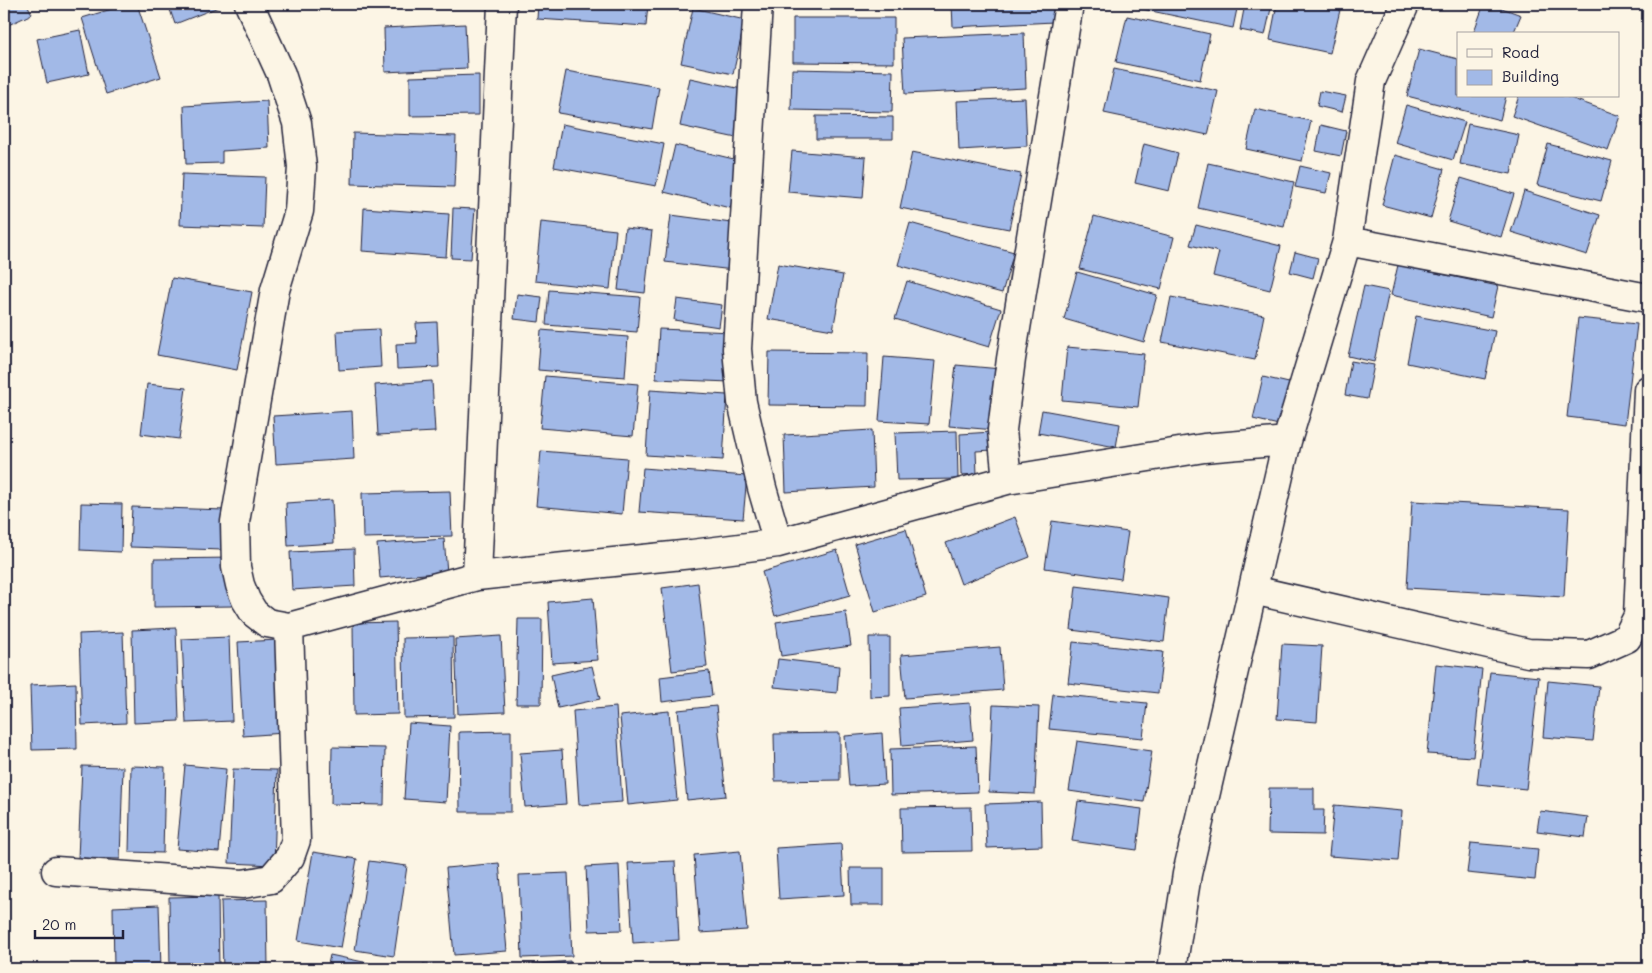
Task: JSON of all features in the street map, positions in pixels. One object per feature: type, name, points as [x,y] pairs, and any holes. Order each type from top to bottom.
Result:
[{"type":"street","points":[[249,4],[281,74],[297,123],[302,168],[299,211],[275,290],[235,522],[236,567],[240,585],[254,613],[267,623],[289,627],[477,576],[692,554],[778,543],[1007,480],[1204,448],[1288,441]]},
{"type":"street","points":[[477,576],[502,4]]},
{"type":"street","points":[[758,4],[737,349],[742,402],[762,488],[778,543]]},
{"type":"street","points":[[1007,480],[1002,430],[1011,359],[1069,4]]},
{"type":"street","points":[[1172,969],[1188,874],[1288,441],[1347,241],[1371,81],[1405,4]]},
{"type":"street","points":[[1347,241],[1648,298]]},
{"type":"street","points":[[1253,590],[1528,653],[1590,655],[1627,638],[1638,616],[1648,390]]},
{"type":"street","points":[[56,871],[243,884],[271,879],[290,857],[296,840],[289,627]]},
{"type":"building","points":[[4,4],[27,4],[32,14],[4,27]]},
{"type":"building","points":[[128,4],[137,4],[161,77],[106,94],[82,18]]},
{"type":"building","points":[[168,4],[226,4],[175,24]]},
{"type":"building","points":[[368,4],[429,4],[369,10]]},
{"type":"building","points":[[538,4],[648,4],[646,26],[537,19]]},
{"type":"building","points":[[952,4],[1053,4],[1054,22],[953,27]]},
{"type":"building","points":[[1138,4],[1238,4],[1233,28],[1137,8]]},
{"type":"building","points":[[1245,4],[1272,4],[1265,35],[1240,30]]},
{"type":"building","points":[[1277,4],[1313,4],[1340,10],[1330,53],[1270,40]]},
{"type":"building","points":[[1484,4],[1491,4],[1521,15],[1514,32],[1474,32]]},
{"type":"building","points":[[693,8],[745,20],[733,74],[681,63]]},
{"type":"building","points":[[1127,16],[1210,34],[1200,80],[1116,62]]},
{"type":"building","points":[[793,18],[894,18],[894,63],[793,62]]},
{"type":"building","points":[[465,24],[467,68],[385,72],[384,28]]},
{"type":"building","points":[[80,30],[89,74],[47,83],[37,39]]},
{"type":"building","points":[[1024,33],[1026,88],[905,94],[902,38]]},
{"type":"building","points":[[1419,49],[1457,59],[1457,98],[1506,98],[1500,120],[1407,96]]},
{"type":"building","points":[[792,69],[893,71],[892,112],[791,110]]},
{"type":"building","points":[[1114,69],[1218,91],[1208,135],[1104,113]]},
{"type":"building","points":[[566,71],[659,87],[652,129],[558,113]]},
{"type":"building","points":[[479,75],[479,115],[410,116],[410,77]]},
{"type":"building","points":[[690,78],[751,91],[741,139],[680,126]]},
{"type":"building","points":[[1320,91],[1346,96],[1342,112],[1317,106]]},
{"type":"building","points":[[1025,98],[1027,146],[959,150],[957,101]]},
{"type":"building","points":[[1518,98],[1570,98],[1620,116],[1608,150],[1512,116]]},
{"type":"building","points":[[267,101],[269,148],[222,151],[222,163],[186,164],[184,106]]},
{"type":"building","points":[[1406,105],[1465,122],[1453,160],[1395,143]]},
{"type":"building","points":[[1255,109],[1311,121],[1302,161],[1246,149]]},
{"type":"building","points":[[816,116],[893,117],[893,139],[816,139]]},
{"type":"building","points":[[562,124],[664,144],[656,186],[554,167]]},
{"type":"building","points":[[1468,124],[1519,135],[1511,174],[1460,164]]},
{"type":"building","points":[[1321,125],[1346,131],[1341,156],[1316,151]]},
{"type":"building","points":[[353,133],[456,136],[454,187],[352,184]]},
{"type":"building","points":[[1144,144],[1178,153],[1169,191],[1135,183]]},
{"type":"building","points":[[1548,144],[1612,161],[1601,201],[1537,185]]},
{"type":"building","points":[[675,145],[742,161],[730,208],[664,192]]},
{"type":"building","points":[[792,151],[866,157],[863,198],[788,192]]},
{"type":"building","points":[[912,152],[1021,174],[1009,229],[900,208]]},
{"type":"building","points":[[1395,155],[1444,169],[1431,218],[1382,205]]},
{"type":"building","points":[[1208,163],[1294,182],[1284,227],[1198,208]]},
{"type":"building","points":[[1300,166],[1331,173],[1326,193],[1295,187]]},
{"type":"building","points":[[182,174],[265,177],[263,228],[180,225]]},
{"type":"building","points":[[1461,178],[1514,194],[1501,237],[1448,221]]},
{"type":"building","points":[[1524,191],[1600,215],[1587,255],[1511,232]]},
{"type":"building","points":[[364,208],[449,214],[446,257],[362,251]]},
{"type":"building","points":[[453,208],[475,209],[471,259],[451,258]]},
{"type":"building","points":[[671,215],[739,224],[733,270],[665,262]]},
{"type":"building","points":[[1094,216],[1174,237],[1161,289],[1080,269]]},
{"type":"building","points":[[541,222],[616,230],[610,289],[535,281]]},
{"type":"building","points":[[910,223],[1014,252],[1002,293],[898,265]]},
{"type":"building","points":[[1196,225],[1281,246],[1270,290],[1213,276],[1219,252],[1190,245]]},
{"type":"building","points":[[625,228],[652,231],[645,293],[618,290]]},
{"type":"building","points":[[1295,252],[1318,258],[1313,278],[1290,272]]},
{"type":"building","points":[[778,264],[843,275],[833,330],[768,319]]},
{"type":"building","points":[[1398,265],[1498,286],[1491,317],[1391,295]]},
{"type":"building","points":[[1077,272],[1157,295],[1144,342],[1064,319]]},
{"type":"building","points":[[172,278],[252,292],[237,370],[157,355]]},
{"type":"building","points":[[907,281],[1001,309],[989,347],[895,319]]},
{"type":"building","points":[[1364,286],[1389,291],[1374,362],[1348,356]]},
{"type":"building","points":[[549,290],[640,297],[637,332],[546,325]]},
{"type":"building","points":[[517,294],[542,297],[539,322],[514,319]]},
{"type":"building","points":[[1171,297],[1264,315],[1255,360],[1162,342]]},
{"type":"building","points":[[677,299],[722,305],[719,327],[674,320]]},
{"type":"building","points":[[1416,316],[1495,331],[1485,379],[1407,363]]},
{"type":"building","points":[[1578,318],[1637,324],[1625,424],[1567,417]]},
{"type":"building","points":[[437,322],[439,367],[397,369],[396,344],[417,343],[416,323]]},
{"type":"building","points":[[379,329],[381,367],[339,370],[337,331]]},
{"type":"building","points":[[659,329],[733,332],[730,382],[656,379]]},
{"type":"building","points":[[541,330],[628,337],[625,377],[538,370]]},
{"type":"building","points":[[1067,347],[1144,354],[1138,407],[1062,400]]},
{"type":"building","points":[[769,352],[868,353],[867,406],[768,405]]},
{"type":"building","points":[[884,357],[935,361],[929,424],[879,421]]},
{"type":"building","points":[[1351,361],[1374,365],[1367,399],[1345,395]]},
{"type":"building","points":[[956,365],[1001,369],[995,430],[949,426]]},
{"type":"building","points":[[545,376],[638,384],[633,436],[540,428]]},
{"type":"building","points":[[1263,377],[1293,384],[1283,426],[1253,419]]},
{"type":"building","points":[[432,381],[435,432],[378,435],[375,385]]},
{"type":"building","points":[[147,384],[186,388],[179,439],[141,434]]},
{"type":"building","points":[[650,390],[727,395],[723,460],[646,455]]},
{"type":"building","points":[[1042,410],[1120,424],[1116,447],[1038,433]]},
{"type":"building","points":[[352,411],[354,459],[276,464],[273,416]]},
{"type":"building","points":[[872,430],[874,487],[786,492],[784,435]]},
{"type":"building","points":[[957,431],[958,479],[897,480],[895,433]]},
{"type":"building","points":[[992,432],[993,450],[976,451],[977,474],[961,475],[960,434]]},
{"type":"building","points":[[541,451],[627,458],[622,514],[536,506]]},
{"type":"building","points":[[643,468],[747,476],[743,519],[639,512]]},
{"type":"building","points":[[450,491],[452,536],[363,538],[362,493]]},
{"type":"building","points":[[332,500],[334,543],[288,546],[286,503]]},
{"type":"building","points":[[1412,501],[1569,509],[1564,597],[1407,588]]},
{"type":"building","points":[[81,503],[122,504],[121,552],[80,550]]},
{"type":"building","points":[[132,507],[225,510],[223,550],[130,547]]},
{"type":"building","points":[[1015,517],[1030,557],[961,584],[946,543]]},
{"type":"building","points":[[1052,521],[1128,532],[1121,579],[1045,568]]},
{"type":"building","points":[[906,529],[926,597],[875,612],[855,544]]},
{"type":"building","points":[[444,539],[447,572],[380,578],[377,544]]},
{"type":"building","points":[[354,549],[355,586],[292,590],[290,552]]},
{"type":"building","points":[[837,550],[850,595],[775,616],[762,572]]},
{"type":"building","points":[[234,558],[234,606],[154,607],[154,559]]},
{"type":"building","points":[[698,583],[707,667],[672,671],[662,588]]},
{"type":"building","points":[[1076,586],[1169,598],[1164,642],[1071,630]]},
{"type":"building","points":[[593,598],[598,660],[552,663],[548,602]]},
{"type":"building","points":[[846,612],[851,646],[781,656],[776,622]]},
{"type":"building","points":[[518,619],[542,619],[541,704],[516,704]]},
{"type":"building","points":[[396,622],[398,714],[354,715],[353,623]]},
{"type":"building","points":[[176,628],[179,721],[134,723],[132,630]]},
{"type":"building","points":[[123,632],[126,723],[82,725],[79,634]]},
{"type":"building","points":[[501,636],[505,712],[458,714],[455,639]]},
{"type":"building","points":[[229,637],[232,721],[186,723],[182,639]]},
{"type":"building","points":[[453,637],[454,717],[404,718],[403,638]]},
{"type":"building","points":[[869,637],[890,637],[890,696],[870,697]]},
{"type":"building","points":[[278,640],[284,733],[243,736],[238,642]]},
{"type":"building","points":[[1073,642],[1163,652],[1158,693],[1068,683]]},
{"type":"building","points":[[1282,644],[1322,646],[1317,722],[1277,719]]},
{"type":"building","points":[[1000,647],[1003,690],[905,698],[901,655]]},
{"type":"building","points":[[778,659],[839,666],[837,693],[774,687]]},
{"type":"building","points":[[1436,664],[1482,669],[1473,757],[1427,754]]},
{"type":"building","points":[[592,666],[600,699],[558,708],[551,675]]},
{"type":"building","points":[[709,671],[712,696],[662,702],[660,677]]},
{"type":"building","points":[[1490,672],[1539,677],[1526,789],[1477,784]]},
{"type":"building","points":[[1548,681],[1599,686],[1593,741],[1543,737]]},
{"type":"building","points":[[76,683],[77,749],[32,750],[30,685]]},
{"type":"building","points":[[1053,694],[1147,703],[1143,738],[1049,729]]},
{"type":"building","points":[[970,703],[973,740],[902,746],[899,708]]},
{"type":"building","points":[[993,705],[1039,707],[1035,794],[989,792]]},
{"type":"building","points":[[716,706],[726,796],[687,800],[678,710]]},
{"type":"building","points":[[616,707],[622,802],[579,805],[573,711]]},
{"type":"building","points":[[669,711],[677,800],[628,805],[620,716]]},
{"type":"building","points":[[409,723],[450,726],[446,802],[404,799]]},
{"type":"building","points":[[511,731],[511,812],[460,812],[459,732]]},
{"type":"building","points":[[840,733],[840,780],[775,781],[774,734]]},
{"type":"building","points":[[882,733],[885,784],[849,786],[845,736]]},
{"type":"building","points":[[1077,741],[1152,751],[1144,802],[1069,791]]},
{"type":"building","points":[[976,746],[978,792],[891,795],[890,749]]},
{"type":"building","points":[[332,747],[385,748],[384,805],[331,804]]},
{"type":"building","points":[[562,750],[566,804],[525,807],[520,753]]},
{"type":"building","points":[[185,765],[226,769],[219,852],[177,849]]},
{"type":"building","points":[[82,766],[123,767],[120,859],[78,858]]},
{"type":"building","points":[[131,766],[165,767],[163,853],[129,852]]},
{"type":"building","points":[[233,769],[277,770],[274,865],[229,863]]},
{"type":"building","points":[[1269,788],[1314,788],[1314,810],[1324,810],[1323,835],[1268,834]]},
{"type":"building","points":[[1078,801],[1142,809],[1137,850],[1072,841]]},
{"type":"building","points":[[1041,802],[1042,846],[987,848],[985,804]]},
{"type":"building","points":[[1334,805],[1402,811],[1398,861],[1329,856]]},
{"type":"building","points":[[971,807],[972,851],[902,852],[901,808]]},
{"type":"building","points":[[1540,811],[1588,817],[1585,837],[1537,831]]},
{"type":"building","points":[[1471,843],[1538,849],[1535,880],[1467,873]]},
{"type":"building","points":[[841,844],[844,895],[779,899],[776,848]]},
{"type":"building","points":[[740,851],[747,930],[700,933],[694,855]]},
{"type":"building","points":[[313,852],[357,859],[341,948],[298,941]]},
{"type":"building","points":[[369,861],[407,866],[394,956],[355,950]]},
{"type":"building","points":[[675,861],[679,940],[633,943],[628,863]]},
{"type":"building","points":[[499,863],[507,951],[454,955],[446,868]]},
{"type":"building","points":[[619,865],[622,930],[589,931],[586,867]]},
{"type":"building","points":[[850,868],[884,868],[884,905],[851,905]]},
{"type":"building","points":[[568,873],[572,956],[522,958],[519,875]]},
{"type":"building","points":[[218,896],[219,969],[170,969],[169,897]]},
{"type":"building","points":[[267,900],[268,969],[223,969],[221,901]]},
{"type":"building","points":[[159,905],[161,969],[114,969],[113,907]]},
{"type":"building","points":[[330,955],[397,969],[327,969]]},
{"type":"building","points":[[570,961],[571,969],[486,969]]},
{"type":"building","points":[[423,964],[469,968],[469,969],[422,969]]}]
